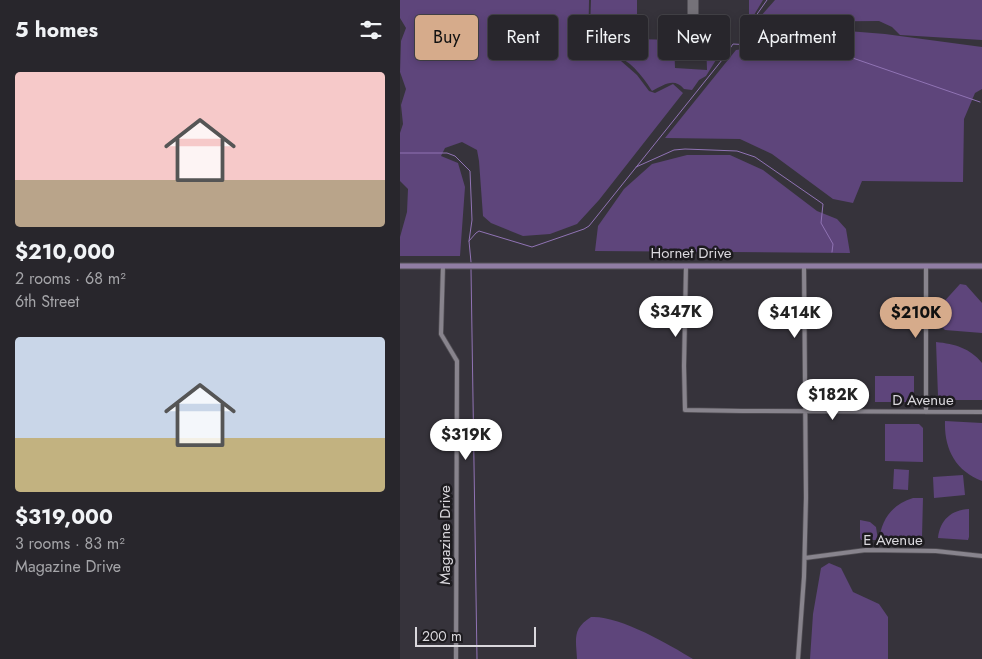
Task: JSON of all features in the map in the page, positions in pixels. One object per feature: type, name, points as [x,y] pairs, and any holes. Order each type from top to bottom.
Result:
[{"type":"main road","name":"Hornet Drive","points":[[400,266],[982,266]]},
{"type":"street","name":"Magazine Drive","points":[[443,266],[441,334],[457,361],[456,659]]},
{"type":"street","name":"D Avenue","points":[[686,266],[685,410],[982,412]]},
{"type":"street","points":[[926,266],[926,412]]},
{"type":"street","points":[[798,659],[805,558],[806,412],[804,267]]},
{"type":"street","name":"E Avenue","points":[[805,558],[866,550],[936,552],[982,556]]},
{"type":"shaded area","points":[[400,0],[589,0],[589,15],[568,15],[568,60],[621,61],[637,75],[649,91],[655,93],[673,84],[683,93],[599,200],[577,224],[550,234],[523,236],[491,223],[483,216],[477,150],[462,142],[445,148],[441,156],[458,163],[465,187],[460,256],[400,256],[400,237],[407,212],[408,189],[400,181],[400,133],[403,124],[401,105],[406,89],[400,72],[401,41],[406,28],[400,18]]},
{"type":"shaded area","points":[[591,0],[637,0],[637,15],[590,15]]},
{"type":"shaded area","points":[[749,0],[763,0],[754,15],[749,15]]},
{"type":"shaded area","points":[[775,0],[982,0],[982,40],[900,35],[892,27],[879,21],[854,21],[854,15],[762,15]]},
{"type":"shaded area","points":[[854,32],[982,47],[982,89],[975,93],[964,119],[963,182],[862,181],[853,203],[833,199],[772,154],[740,139],[665,138],[728,60],[730,60],[736,50],[740,49],[740,60],[854,60]]},
{"type":"shaded area","points":[[648,39],[658,40],[658,60],[675,60],[675,68],[707,70],[707,60],[716,60],[706,76],[699,80],[692,90],[684,89],[676,83],[669,83],[652,91],[625,60],[648,60]]},
{"type":"shaded area","points":[[687,155],[730,155],[763,170],[817,211],[837,219],[846,229],[850,253],[595,251],[598,226],[624,189],[652,164]]},
{"type":"shaded area","points":[[960,284],[966,285],[982,303],[982,333],[945,330],[931,316]]},
{"type":"shaded area","points":[[936,342],[950,344],[967,350],[982,363],[982,400],[941,400],[938,396]]},
{"type":"shaded area","points":[[875,376],[914,376],[914,402],[875,402]]},
{"type":"shaded area","points":[[945,421],[982,423],[982,481],[965,471],[953,457],[945,431]]},
{"type":"shaded area","points":[[885,424],[919,424],[923,428],[923,462],[885,461]]},
{"type":"shaded area","points":[[894,469],[909,470],[908,490],[893,489]]},
{"type":"shaded area","points":[[963,475],[965,495],[934,498],[933,477]]},
{"type":"shaded area","points":[[913,498],[923,498],[922,537],[920,540],[879,542],[882,527],[888,514],[905,501]]},
{"type":"shaded area","points":[[969,509],[968,540],[938,538],[941,526],[948,517],[957,511]]},
{"type":"shaded area","points":[[860,520],[870,522],[876,527],[878,540],[861,540]]},
{"type":"shaded area","points":[[829,563],[841,568],[853,592],[879,604],[888,617],[888,659],[810,659],[813,614],[821,568]]},
{"type":"shaded area","points":[[591,617],[629,625],[693,659],[577,659],[576,635],[585,621]]},
{"type":"waterway","points":[[469,241],[479,231],[532,247],[589,226],[733,44],[751,45],[754,42],[753,20],[767,0]]},
{"type":"waterway","points":[[854,58],[980,102]]},
{"type":"waterway","points":[[636,167],[674,150],[685,149],[737,151],[755,157],[823,204],[821,223],[833,244],[832,252]]},
{"type":"waterway","points":[[400,153],[447,153],[455,156],[470,171],[472,220],[469,241],[471,262]]},
{"type":"waterway","points":[[471,269],[477,659]]},
{"type":"taxiway","points":[[693,0],[693,15]]}]
